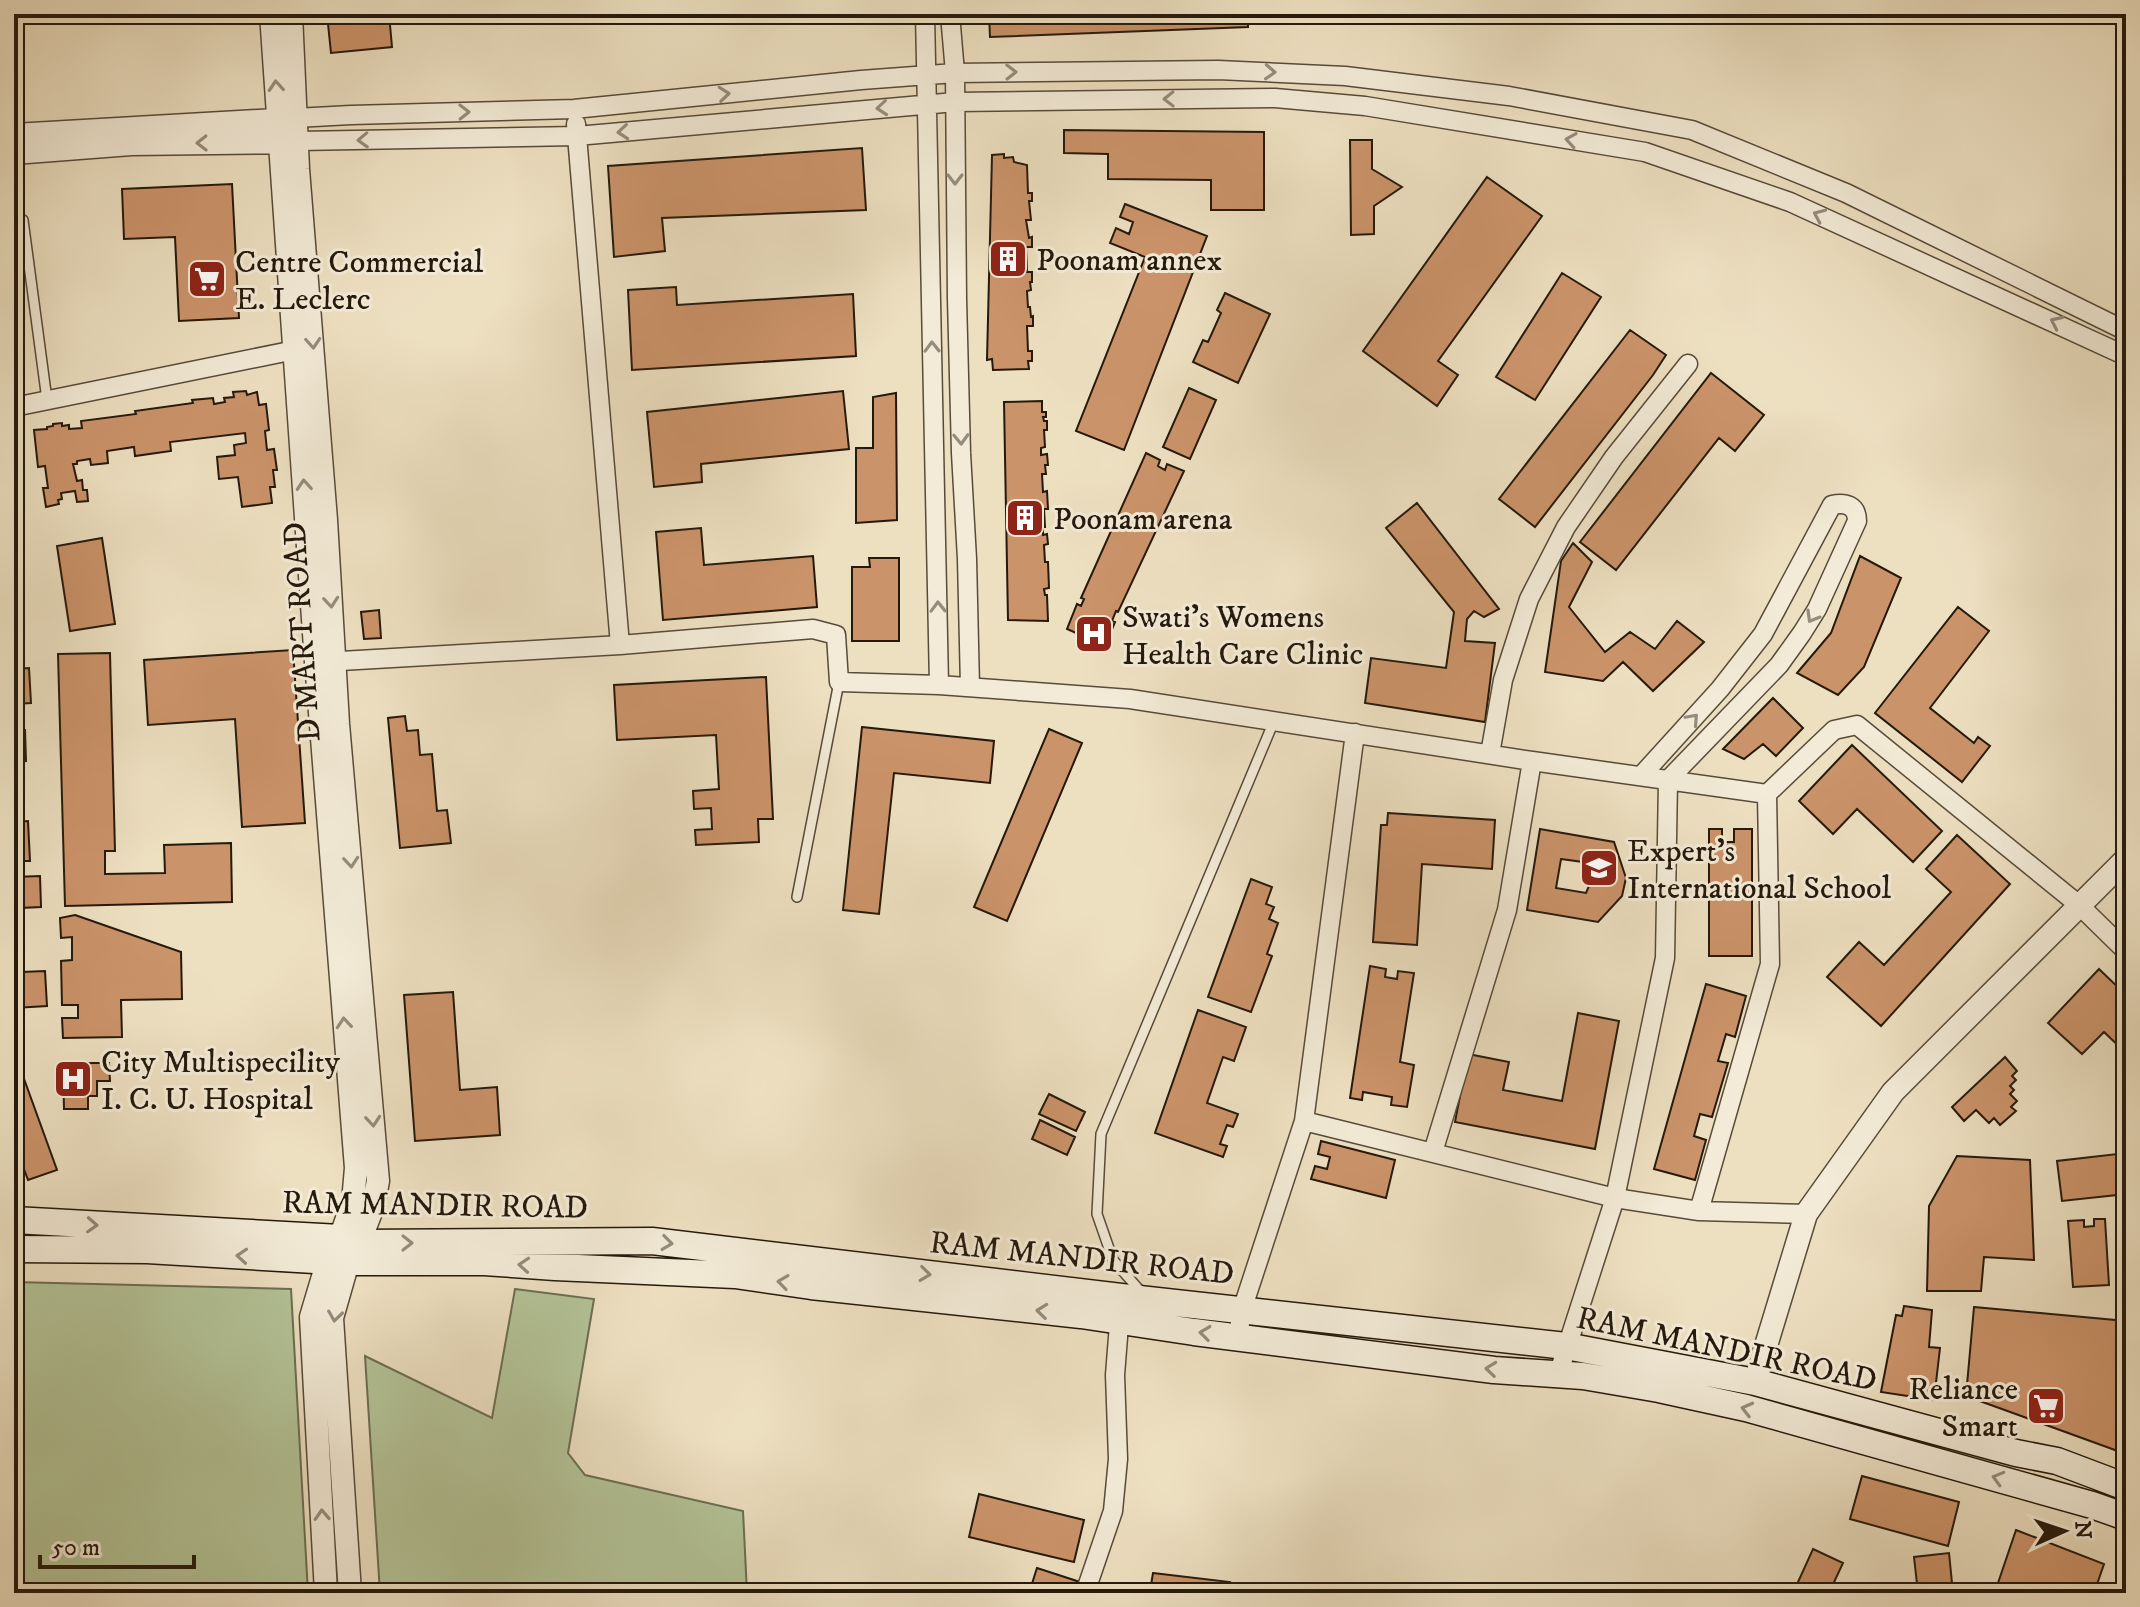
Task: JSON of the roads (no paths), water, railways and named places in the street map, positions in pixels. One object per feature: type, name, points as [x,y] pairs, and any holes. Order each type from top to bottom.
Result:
[{"type":"main road","name":"RAM MANDIR ROAD","points":[[14,1220],[344,1251]]},
{"type":"main road","points":[[14,1249],[344,1251],[570,1268],[735,1275],[1120,1309],[1238,1337],[1494,1370],[1583,1376],[1659,1389],[1746,1408],[2126,1517]]},
{"type":"main road","name":"RAM MANDIR ROAD","points":[[1120,1309],[1147,1299],[1566,1346],[1755,1382],[2016,1453],[2057,1461],[2126,1487]]},
{"type":"street","name":"D MART ROAD","points":[[271,14],[289,142],[295,350],[326,662]]},
{"type":"street","name":"D MART ROAD","points":[[286,119],[291,14]]},
{"type":"street","points":[[925,14],[939,685]]},
{"type":"street","points":[[950,14],[955,73],[957,299],[970,687]]},
{"type":"street","points":[[14,153],[116,137],[286,119],[574,109],[926,74],[1218,70],[1345,76],[1509,96],[1692,130],[1846,193],[2126,331]]},
{"type":"street","points":[[1396,111],[1399,83]]},
{"type":"street","points":[[14,135],[289,142],[577,136],[955,102],[1275,98],[1396,111],[1645,152],[1790,202],[2126,356]]},
{"type":"street","points":[[1537,134],[1542,103]]},
{"type":"street","points":[[574,109],[620,645]]},
{"type":"street","name":"D MART ROAD","points":[[289,142],[299,184],[310,305],[326,662],[356,1168],[344,1251]]},
{"type":"street","points":[[1939,270],[1954,246]]},
{"type":"street","points":[[14,407],[295,350]]},
{"type":"street","points":[[1490,754],[1503,680],[1529,599],[1566,527],[1614,457],[1688,364]]},
{"type":"street","points":[[1558,1375],[1615,1198],[1665,958],[1668,780],[1779,665],[1802,633],[1817,609],[1857,521],[1857,515],[1850,506],[1843,503],[1832,505],[1763,634],[1720,689],[1641,776]]},
{"type":"street","points":[[1802,560],[1834,571]]},
{"type":"street","points":[[326,662],[620,645],[813,629],[836,635],[839,682],[939,685],[1130,699],[1767,794]]},
{"type":"street","points":[[1699,1211],[1770,964],[1767,794],[1834,730],[1857,725],[2079,905],[2126,951]]},
{"type":"street","points":[[1238,1337],[1242,1310],[1304,1121],[1355,733]]},
{"type":"street","points":[[1433,1152],[1507,910],[1532,761]]},
{"type":"street","points":[[1755,1382],[1806,1214],[1893,1092],[2126,859]]},
{"type":"street","points":[[1304,1121],[1615,1198],[1699,1211],[1806,1214]]},
{"type":"street","points":[[326,1593],[311,1317],[344,1251]]},
{"type":"street","points":[[344,1251],[332,1318],[350,1593]]},
{"type":"street","points":[[1085,1593],[1113,1511],[1118,1459],[1115,1375],[1120,1309]]},
{"type":"lane","points":[[23,220],[47,400]]},
{"type":"lane","points":[[797,897],[839,682]]},
{"type":"lane","points":[[1147,1299],[1113,1260],[1097,1214],[1101,1134],[1274,721]]},
{"type":"place","name":"Poonam annex","points":[[1008,259]]},
{"type":"place","name":"Centre Commercial E. Leclerc","points":[[207,279]]},
{"type":"place","name":"Poonam arena","points":[[1025,518]]},
{"type":"place","name":"Swati's Womens Health Care Clinic","points":[[1094,634]]},
{"type":"place","name":"Expert's International School","points":[[1599,868]]},
{"type":"place","name":"City Multispecility I. C. U. Hospital","points":[[73,1079]]},
{"type":"place","name":"Reliance Smart","points":[[2046,1406]]}]
